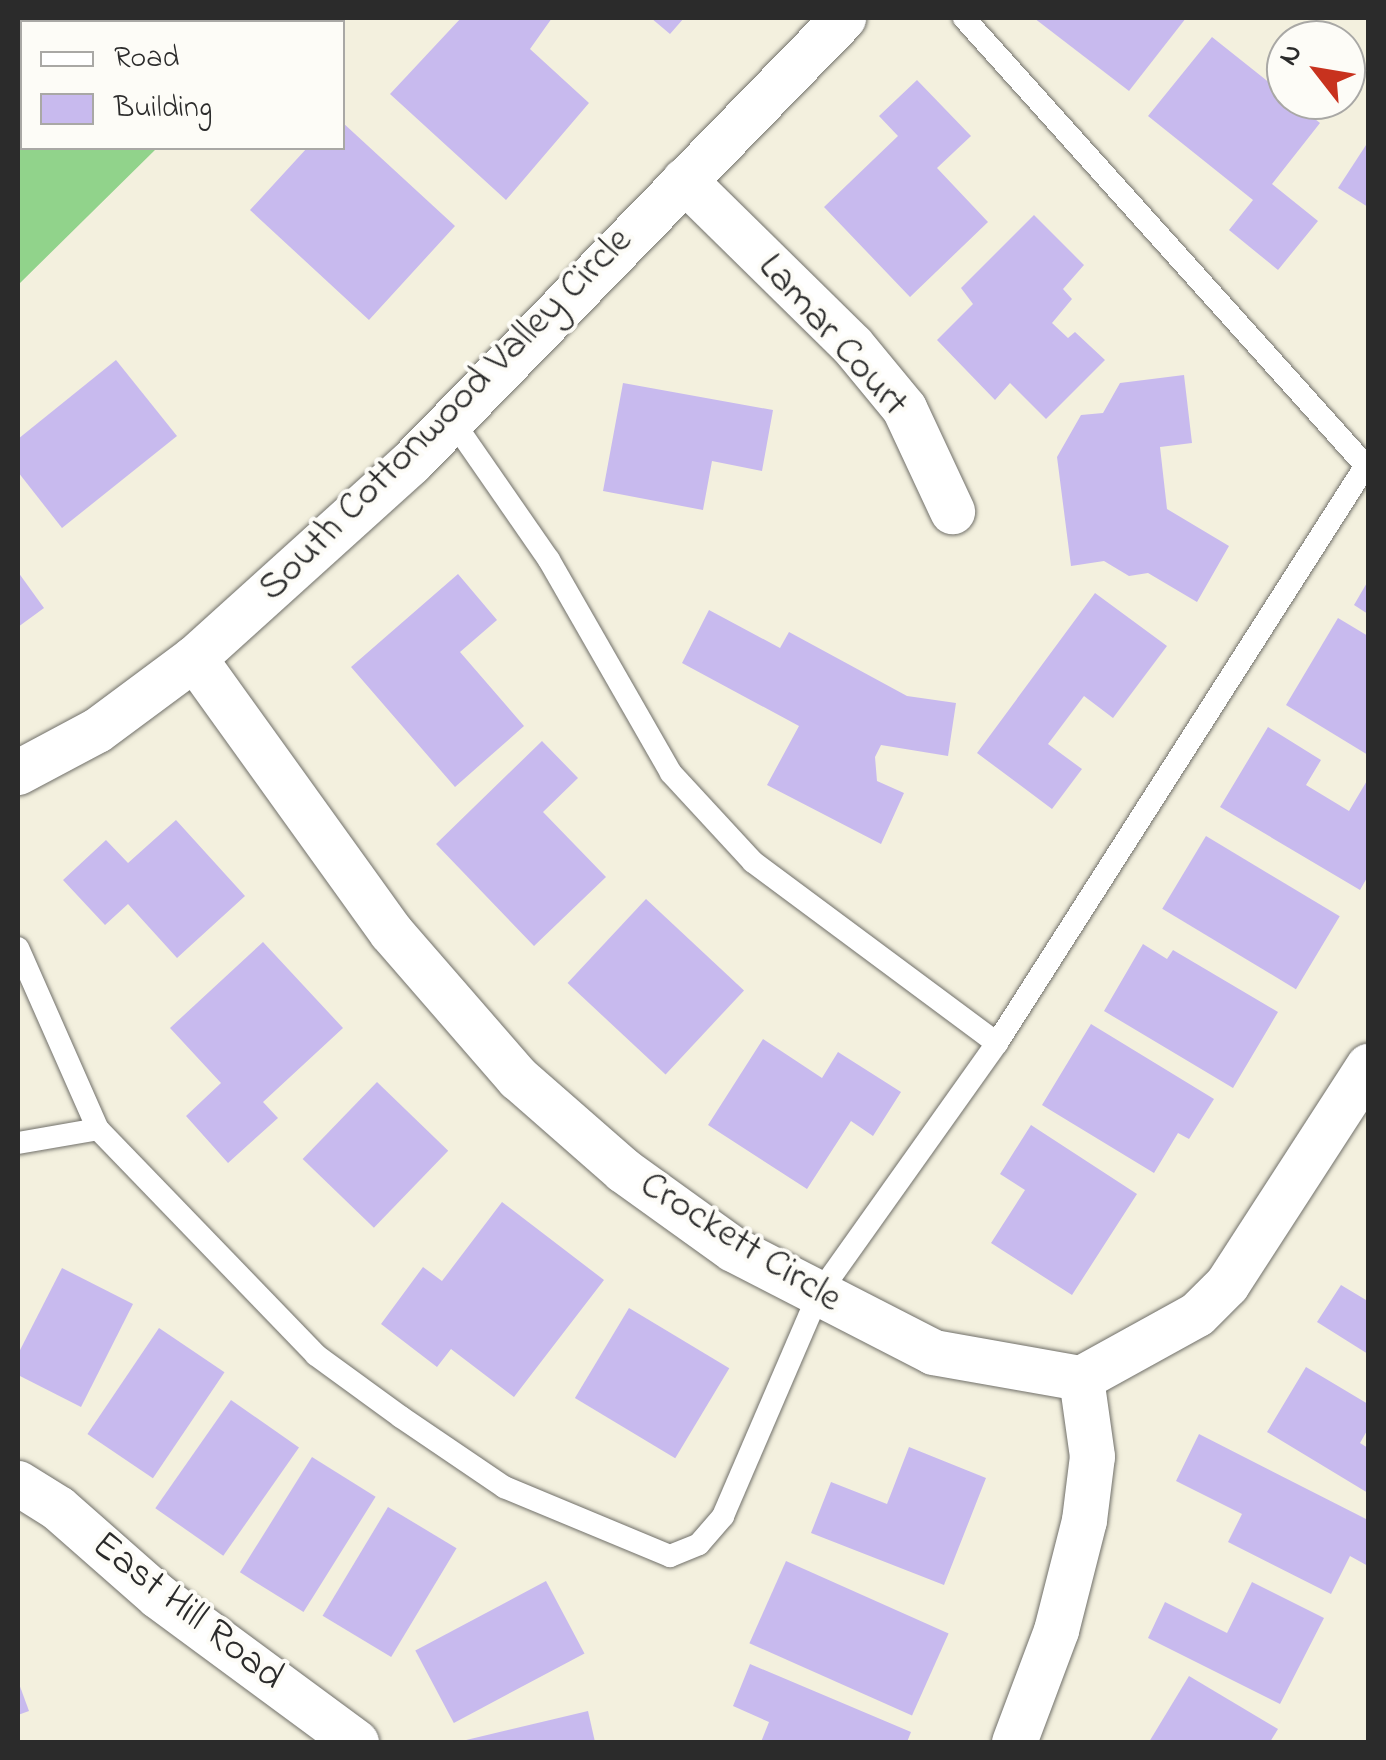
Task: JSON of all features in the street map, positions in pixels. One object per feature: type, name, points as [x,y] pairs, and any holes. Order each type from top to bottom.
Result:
[{"type":"street","name":"South Cottonwood Valley Circle","points":[[18,772],[97,730],[194,658],[452,420],[843,18]]},
{"type":"street","name":"Lamar Court","points":[[684,180],[852,346],[904,408],[952,511]]},
{"type":"street","name":"Crockett Circle","points":[[194,658],[392,932],[518,1078],[623,1170],[733,1248],[933,1352],[1082,1378]]},
{"type":"street","points":[[1014,1742],[1056,1630],[1084,1520],[1092,1456],[1082,1378],[1197,1314],[1227,1284],[1368,1066]]},
{"type":"street","name":"East Hill Road","points":[[18,1483],[58,1508],[158,1596],[356,1742]]},
{"type":"lane","points":[[18,948],[98,1128],[316,1356],[504,1487],[670,1556],[699,1544],[723,1516],[818,1295],[997,1043],[1367,464],[964,18]]},
{"type":"lane","points":[[452,420],[550,560],[671,773],[753,862],[997,1043]]},
{"type":"lane","points":[[18,1143],[98,1128]]},
{"type":"green space","points":[[18,18],[290,18],[20,20],[20,150],[155,150],[18,285]]},
{"type":"building","points":[[461,18],[552,18],[530,49],[589,103],[506,200],[390,94]]},
{"type":"building","points":[[651,18],[684,18],[670,34]]},
{"type":"building","points":[[1034,18],[1186,18],[1129,91]]},
{"type":"building","points":[[1212,37],[1266,80],[1266,120],[1320,123],[1272,184],[1318,221],[1278,270],[1229,230],[1253,200],[1148,116]]},
{"type":"building","points":[[917,80],[971,136],[937,168],[988,222],[910,297],[824,207],[898,136],[879,116]]},
{"type":"building","points":[[345,125],[455,226],[369,320],[250,210],[305,150],[345,150]]},
{"type":"building","points":[[1368,142],[1368,207],[1338,188]]},
{"type":"building","points":[[1034,215],[1084,265],[1063,289],[1072,299],[1052,323],[1068,338],[1075,332],[1105,360],[1046,419],[1010,383],[995,400],[937,340],[973,304],[961,288]]},
{"type":"building","points":[[116,360],[177,436],[62,528],[18,472],[18,439]]},
{"type":"building","points":[[1184,375],[1192,443],[1160,447],[1167,509],[1229,546],[1197,602],[1148,573],[1129,576],[1104,561],[1071,566],[1057,457],[1081,415],[1103,413],[1120,383]]},
{"type":"building","points":[[623,383],[773,410],[762,471],[712,461],[703,510],[603,491]]},
{"type":"building","points":[[18,572],[44,608],[18,627]]},
{"type":"building","points":[[458,574],[497,620],[460,652],[524,726],[455,787],[351,667]]},
{"type":"building","points":[[1368,581],[1368,614],[1354,605]]},
{"type":"building","points":[[1095,593],[1167,646],[1113,718],[1084,696],[1048,744],[1082,769],[1052,809],[977,753]]},
{"type":"building","points":[[709,610],[780,648],[789,632],[907,696],[956,703],[948,756],[881,745],[875,757],[877,781],[904,793],[881,844],[767,785],[799,726],[682,663]]},
{"type":"building","points":[[1338,618],[1368,636],[1368,755],[1286,705]]},
{"type":"building","points":[[1268,727],[1321,760],[1306,785],[1349,811],[1368,779],[1368,876],[1360,890],[1220,807]]},
{"type":"building","points":[[542,741],[578,778],[543,812],[606,877],[534,946],[436,844]]},
{"type":"building","points":[[176,820],[245,896],[177,958],[128,904],[105,925],[63,880],[106,840],[128,863]]},
{"type":"building","points":[[1206,836],[1340,916],[1296,989],[1162,909]]},
{"type":"building","points":[[646,899],[744,990],[666,1074],[568,983]]},
{"type":"building","points":[[263,942],[343,1028],[263,1102],[278,1118],[228,1163],[186,1116],[221,1083],[170,1028]]},
{"type":"building","points":[[1143,944],[1167,959],[1173,950],[1278,1012],[1233,1088],[1104,1011]]},
{"type":"building","points":[[1091,1024],[1214,1099],[1189,1139],[1178,1133],[1154,1173],[1042,1105]]},
{"type":"building","points":[[763,1039],[822,1078],[838,1052],[901,1092],[873,1136],[851,1121],[807,1189],[708,1125]]},
{"type":"building","points":[[377,1082],[448,1151],[374,1228],[303,1159]]},
{"type":"building","points":[[1031,1125],[1137,1194],[1072,1295],[991,1243],[1025,1190],[1000,1174]]},
{"type":"building","points":[[502,1202],[604,1280],[514,1397],[451,1349],[437,1367],[381,1324],[423,1267],[442,1281]]},
{"type":"building","points":[[62,1268],[133,1304],[81,1407],[18,1375],[18,1354]]},
{"type":"building","points":[[1341,1285],[1366,1300],[1368,1295],[1368,1354],[1317,1322]]},
{"type":"building","points":[[629,1308],[729,1368],[675,1458],[575,1398]]},
{"type":"building","points":[[159,1328],[224,1372],[153,1478],[87,1434]]},
{"type":"building","points":[[1306,1367],[1368,1404],[1368,1429],[1360,1443],[1368,1448],[1368,1493],[1267,1432]]},
{"type":"building","points":[[231,1400],[299,1448],[223,1556],[155,1508]]},
{"type":"building","points":[[1199,1434],[1368,1520],[1368,1566],[1350,1556],[1331,1594],[1228,1542],[1242,1514],[1176,1481]]},
{"type":"building","points":[[909,1447],[986,1478],[944,1585],[811,1533],[831,1482],[887,1504]]},
{"type":"building","points":[[312,1457],[376,1497],[304,1612],[240,1572]]},
{"type":"building","points":[[388,1507],[457,1548],[391,1657],[323,1616]]},
{"type":"building","points":[[786,1561],[949,1633],[912,1716],[749,1643]]},
{"type":"building","points":[[546,1581],[584,1653],[454,1723],[415,1650]]},
{"type":"building","points":[[1252,1582],[1324,1618],[1280,1704],[1148,1638],[1165,1602],[1227,1633]]},
{"type":"building","points":[[750,1664],[911,1732],[907,1742],[761,1742],[769,1722],[733,1706]]},
{"type":"building","points":[[1189,1676],[1278,1729],[1270,1742],[1149,1742]]},
{"type":"building","points":[[18,1681],[29,1711],[18,1715]]},
{"type":"building","points":[[588,1711],[595,1742],[462,1742],[462,1741]]}]
